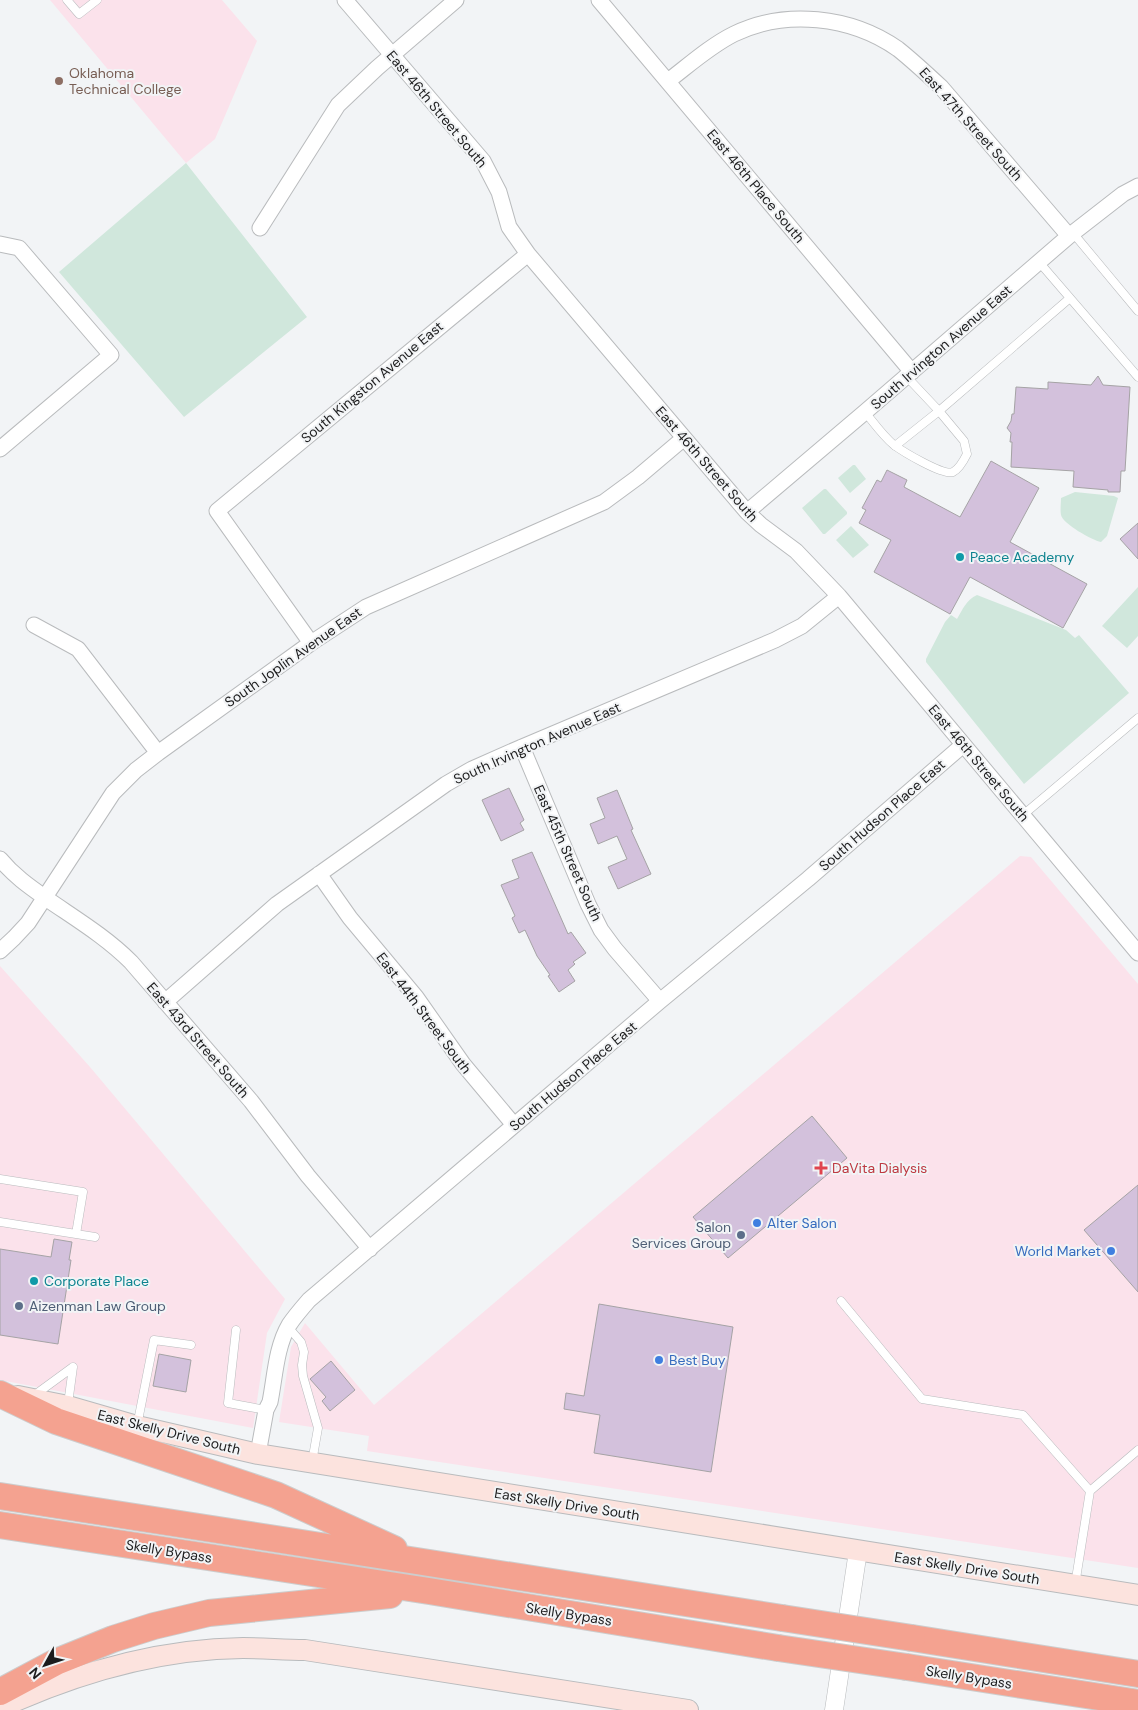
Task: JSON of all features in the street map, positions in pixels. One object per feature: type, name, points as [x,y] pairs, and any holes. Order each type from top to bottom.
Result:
[{"type":"highway","points":[[0,1394],[56,1421],[276,1495],[425,1562]]},
{"type":"highway","name":"Skelly Bypass","points":[[0,1496],[1138,1674]]},
{"type":"highway","name":"Skelly Bypass","points":[[0,1525],[1138,1703]]},
{"type":"highway","points":[[0,1692],[56,1662],[113,1639],[154,1626],[209,1613],[429,1591]]},
{"type":"main road","name":"East Skelly Drive South","points":[[0,1394],[68,1406],[137,1426],[258,1454],[1138,1595]]},
{"type":"main road","points":[[0,1708],[62,1683],[114,1666],[182,1653],[244,1648],[304,1650],[688,1710]]},
{"type":"street","name":"East 46th Street South","points":[[345,0],[483,161],[499,192],[509,227],[528,254],[747,512],[796,551],[839,596],[1138,953]]},
{"type":"street","points":[[260,228],[338,105],[456,0]]},
{"type":"street","name":"East 46th Place South","points":[[599,0],[909,374]]},
{"type":"street","name":"East 47th Street South","points":[[668,81],[715,44],[756,25],[796,18],[816,19],[866,32],[896,48],[918,65],[941,87],[1071,234]]},
{"type":"street","name":"South Irvington Avenue East","points":[[747,512],[1071,234],[1123,194],[1138,186]]},
{"type":"street","points":[[0,244],[19,248],[110,355],[0,449]]},
{"type":"street","name":"South Kingston Avenue East","points":[[311,643],[217,511],[528,254]]},
{"type":"street","name":"South Joplin Avenue East","points":[[0,951],[28,923],[114,792],[136,770],[158,753],[311,643],[366,606],[604,502],[638,477],[684,438]]},
{"type":"street","name":"South Irvington Avenue East","points":[[165,1002],[277,904],[446,784],[522,747],[775,640],[802,626],[839,596]]},
{"type":"street","points":[[34,625],[78,649],[158,753]]},
{"type":"street","name":"South Hudson Place East","points":[[258,1454],[278,1358],[288,1327],[309,1300],[660,1001],[808,879],[963,744]]},
{"type":"street","name":"East 45th Street South","points":[[522,747],[588,904],[601,930],[614,949],[660,1001]]},
{"type":"street","name":"East 43rd Street South","points":[[0,859],[9,871],[115,946],[131,962],[251,1101],[308,1176],[370,1249]]},
{"type":"street","name":"East 44th Street South","points":[[318,874],[350,918],[416,997],[463,1064],[514,1125]]},
{"type":"street","points":[[834,1710],[858,1551]]},
{"type":"lane","points":[[67,0],[79,14],[97,0]]},
{"type":"lane","points":[[1071,234],[1138,311]]},
{"type":"lane","points":[[1039,262],[1138,377]]},
{"type":"lane","points":[[895,446],[951,401],[1070,298]]},
{"type":"lane","points":[[865,412],[895,446],[924,463],[946,472],[952,472],[962,464],[968,454],[964,441],[909,374]]},
{"type":"lane","points":[[1023,815],[1138,718]]},
{"type":"lane","points":[[0,1179],[83,1192],[76,1234]]},
{"type":"lane","points":[[0,1222],[95,1237]]},
{"type":"lane","points":[[841,1301],[922,1399],[1023,1415],[1090,1491]]},
{"type":"lane","points":[[288,1327],[301,1342],[304,1352],[303,1376],[318,1428],[311,1463]]},
{"type":"lane","points":[[236,1330],[228,1403],[266,1410]]},
{"type":"lane","points":[[137,1426],[154,1340],[191,1345]]},
{"type":"lane","points":[[30,1398],[73,1367],[68,1406]]},
{"type":"lane","points":[[1075,1585],[1090,1491],[1138,1450]]},
{"type":"shaded area","points":[[50,0],[222,0],[257,41],[215,139],[186,163]]},
{"type":"shaded area","points":[[1020,856],[1031,857],[1138,984],[1138,1568],[367,1451],[369,1436],[279,1422],[291,1347],[305,1323],[374,1405]]},
{"type":"shaded area","points":[[0,966],[90,1067],[285,1299],[267,1333],[253,1428],[0,1380]]},
{"type":"green space","points":[[186,163],[307,317],[184,417],[59,272]]},
{"type":"green space","points":[[853,465],[866,479],[850,493],[838,478]]},
{"type":"green space","points":[[824,489],[847,514],[823,534],[802,508]]},
{"type":"green space","points":[[1075,492],[1118,498],[1107,536],[1101,542],[1085,535],[1063,519],[1061,515],[1061,498]]},
{"type":"green space","points":[[851,526],[869,545],[853,558],[836,540]]},
{"type":"green space","points":[[1138,587],[1138,636],[1127,648],[1102,626]]},
{"type":"green space","points":[[977,595],[1066,630],[1075,638],[1079,635],[1129,693],[1024,784],[926,662],[945,622],[951,615],[957,619],[967,602]]},
{"type":"building","points":[[1098,376],[1103,385],[1130,387],[1125,471],[1121,471],[1120,492],[1073,487],[1074,471],[1011,467],[1012,442],[1010,442],[1011,433],[1007,428],[1012,414],[1014,414],[1016,387],[1048,389],[1048,382],[1091,385]]},
{"type":"building","name":"Peace Academy","points":[[991,461],[1039,488],[1010,542],[1087,584],[1063,628],[970,577],[950,614],[874,572],[891,540],[859,523],[866,510],[862,508],[877,480],[881,482],[887,470],[907,480],[904,487],[960,517]]},
{"type":"building","points":[[1138,523],[1138,559],[1120,539]]},
{"type":"building","points":[[509,788],[524,820],[520,823],[524,830],[501,841],[482,800]]},
{"type":"building","points":[[617,790],[633,829],[631,830],[651,874],[618,889],[608,867],[627,859],[617,836],[598,844],[590,824],[605,818],[597,798]]},
{"type":"building","points":[[532,852],[568,934],[571,932],[586,953],[573,962],[575,964],[568,970],[575,981],[559,992],[537,956],[525,930],[519,933],[512,918],[515,916],[501,885],[519,878],[512,860]]},
{"type":"building","points":[[812,1116],[847,1158],[728,1258],[693,1217]]},
{"type":"building","points":[[1138,1185],[1138,1292],[1084,1230]]},
{"type":"building","name":"Corporate Place","points":[[54,1239],[72,1242],[58,1344],[0,1335],[0,1249],[51,1257]]},
{"type":"building","name":"Best Buy","points":[[599,1304],[733,1327],[711,1472],[594,1453],[600,1415],[564,1409],[566,1393],[584,1396]]},
{"type":"building","points":[[159,1354],[191,1360],[186,1392],[153,1386]]},
{"type":"building","points":[[331,1361],[355,1390],[330,1411],[322,1401],[326,1397],[310,1379]]},
{"type":"place","name":"Oklahoma Technical College","points":[[59,81]]},
{"type":"place","name":"Peace Academy","points":[[960,557]]},
{"type":"place","name":"DaVita Dialysis","points":[[821,1168]]},
{"type":"place","name":"Alter Salon","points":[[757,1223]]},
{"type":"place","name":"Salon Services Group","points":[[741,1235]]},
{"type":"place","name":"World Market","points":[[1111,1251]]},
{"type":"place","name":"Corporate Place","points":[[34,1281]]},
{"type":"place","name":"Aizenman Law Group","points":[[19,1306]]},
{"type":"place","name":"Best Buy","points":[[659,1360]]}]
